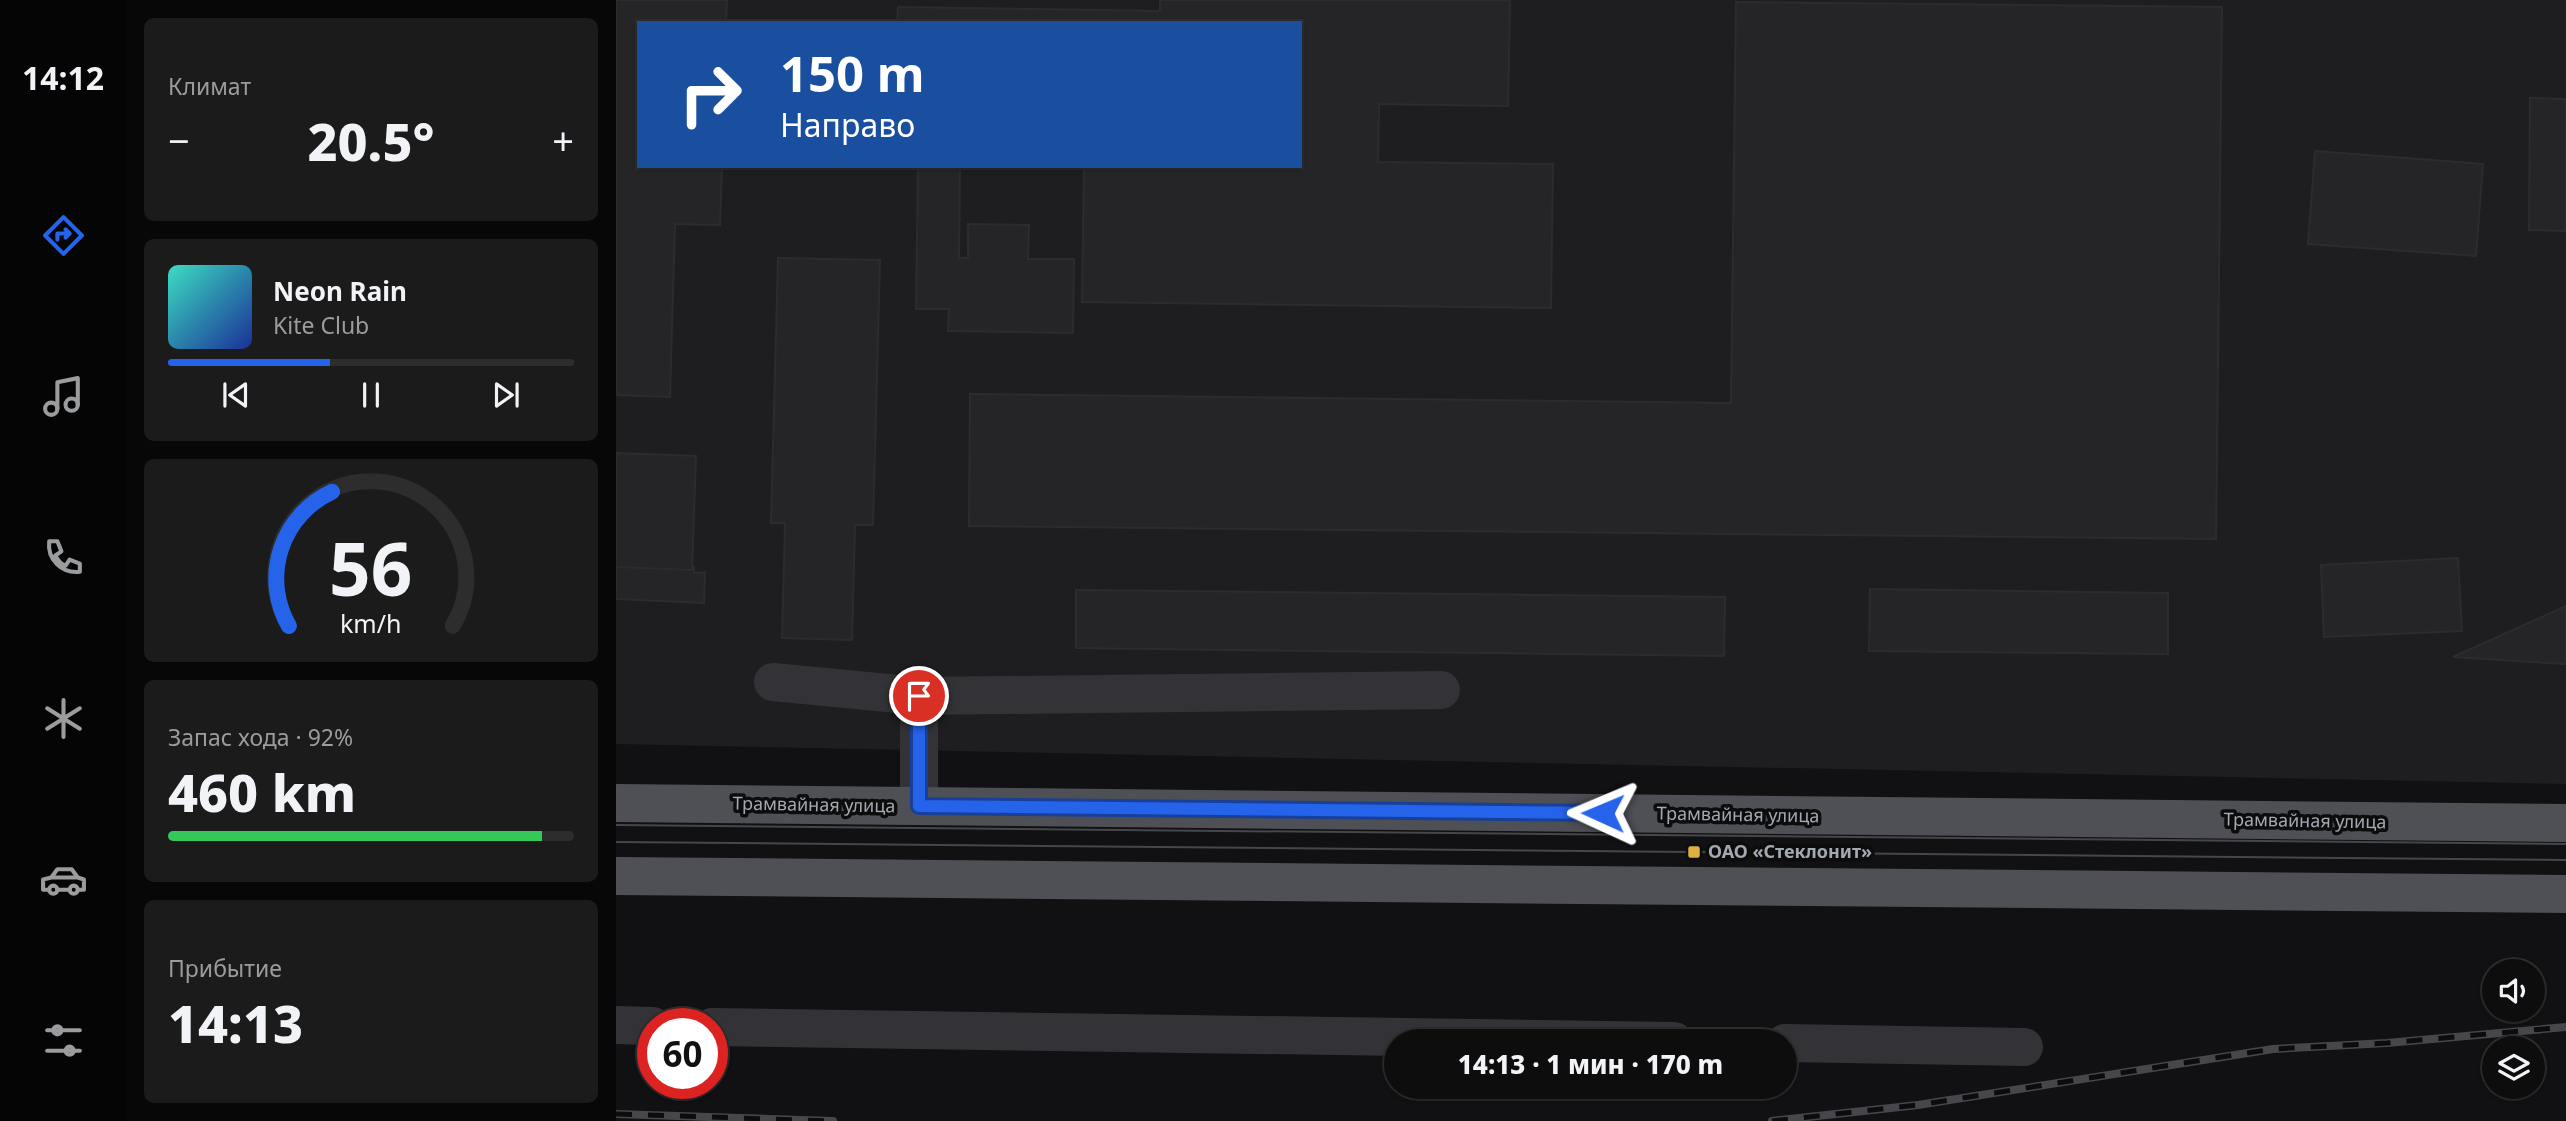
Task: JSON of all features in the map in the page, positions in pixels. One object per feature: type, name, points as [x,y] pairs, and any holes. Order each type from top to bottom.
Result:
[{"type":"main road","name":"Трамвайная улица","points":[[616,803],[2566,823]]},
{"type":"main road","points":[[616,876],[2566,894]]},
{"type":"lane","points":[[773,682],[919,696],[1441,690]]},
{"type":"lane","points":[[919,696],[919,806]]},
{"type":"lane","points":[[616,1025],[637,1026]]},
{"type":"lane","points":[[728,1027],[1384,1037]]},
{"type":"lane","points":[[1797,1043],[2025,1047]]},
{"type":"shaded area","points":[[616,0],[2566,0],[2566,784],[616,744]]},
{"type":"building","points":[[616,0],[727,0],[726,21],[637,21],[637,168],[722,168],[720,225],[675,224],[670,397],[616,395]]},
{"type":"building","points":[[1160,0],[1510,0],[1508,106],[1379,104],[1378,162],[1553,164],[1551,308],[1082,302],[1084,168],[1302,168],[1302,21],[897,21],[898,7],[1160,11]]},
{"type":"building","points":[[1736,2],[2222,7],[2216,539],[969,526],[970,394],[1731,403]]},
{"type":"building","points":[[2530,98],[2566,99],[2566,231],[2529,230]]},
{"type":"building","points":[[2315,151],[2483,164],[2476,256],[2308,244]]},
{"type":"building","points":[[918,168],[960,168],[959,258],[968,258],[968,224],[1029,225],[1028,259],[1074,259],[1073,333],[948,331],[949,309],[916,309]]},
{"type":"building","points":[[778,258],[880,260],[873,525],[855,525],[852,640],[782,638],[785,523],[771,523]]},
{"type":"building","points":[[616,453],[696,456],[692,570],[616,567]]},
{"type":"building","points":[[2458,558],[2462,631],[2324,637],[2321,565]]},
{"type":"building","points":[[692,566],[694,573],[705,572],[704,603],[616,599],[616,567],[692,570]]},
{"type":"building","points":[[1870,589],[2168,593],[2168,654],[1869,651]]},
{"type":"building","points":[[1076,590],[1725,597],[1724,656],[1076,648]]},
{"type":"building","points":[[2566,606],[2566,664],[2453,657]]},
{"type":"tram line","points":[[616,825],[2566,844]]},
{"type":"tram line","points":[[616,842],[2566,860]]},
{"type":"railway","points":[[1772,1121],[1918,1105],[2273,1049],[2387,1043],[2566,1027]]},
{"type":"railway","points":[[616,1114],[833,1121]]},
{"type":"place","name":"ОАО «Стеклонит»","points":[[1694,852]]},
{"type":"route","points":[[919,696],[919,806],[1603,813]]}]
